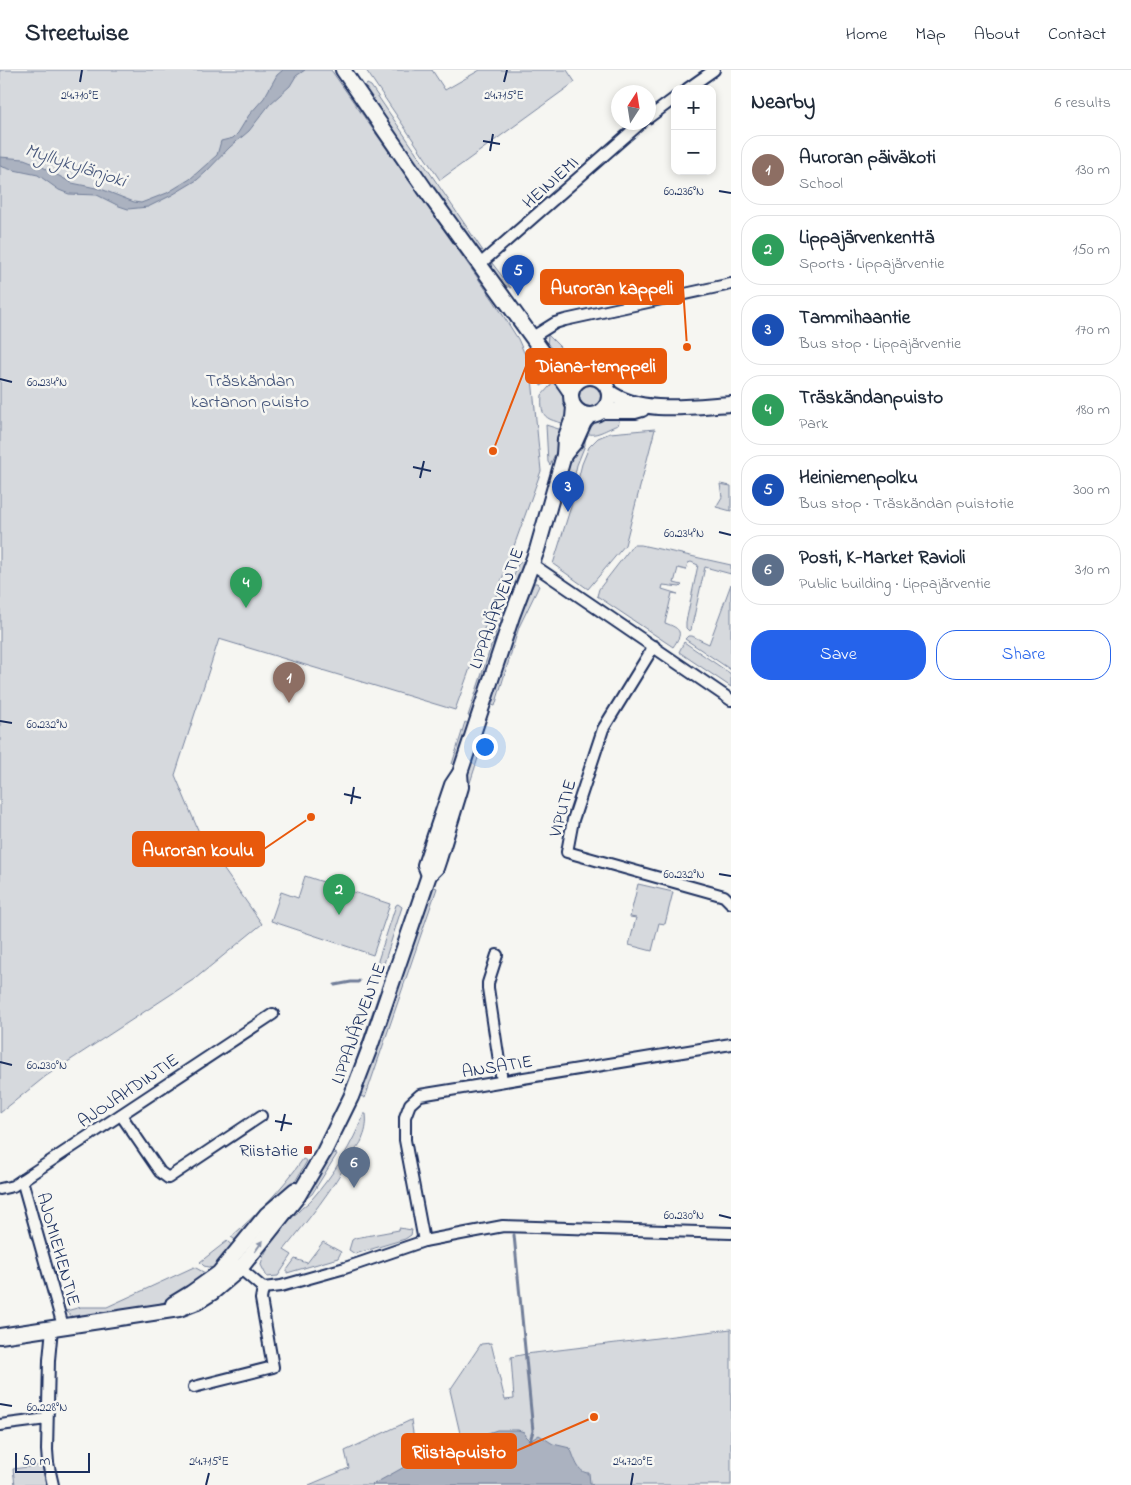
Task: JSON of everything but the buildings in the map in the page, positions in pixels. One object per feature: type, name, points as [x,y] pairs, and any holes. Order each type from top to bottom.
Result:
[{"type":"main road","points":[[344,70],[479,265],[571,393]]},
{"type":"main road","points":[[545,355],[558,361],[574,374],[586,378]]},
{"type":"main road","points":[[603,411],[609,400],[609,392],[606,386],[600,380],[593,377],[578,381],[571,393],[571,399],[574,407],[581,414],[589,416],[603,411],[634,411],[649,406]]},
{"type":"main road","points":[[609,392],[627,401],[649,406],[731,404]]},
{"type":"main road","name":"LIPPAJÄRVENTIE","points":[[0,1336],[164,1310],[219,1273],[235,1265],[267,1214],[308,1177],[324,1152],[351,1097],[429,875],[436,868],[461,787],[460,773],[512,616],[532,564],[564,455],[565,439],[573,418],[574,407]]},
{"type":"main road","name":"LIPPAJÄRVENTIE","points":[[564,455],[575,442],[584,422],[589,416]]},
{"type":"street","points":[[693,85],[714,70]]},
{"type":"street","points":[[656,112],[671,101]]},
{"type":"street","name":"HEINIEMI","points":[[479,265],[633,130]]},
{"type":"street","points":[[531,338],[555,323],[565,320],[731,284]]},
{"type":"street","points":[[532,564],[731,700]]},
{"type":"street","name":"VIPUTIE","points":[[654,646],[603,729],[573,820],[567,852],[724,896],[731,903]]},
{"type":"street","points":[[497,955],[488,988],[502,1082]]},
{"type":"street","name":"AJOJAHDINTIE","points":[[0,1189],[12,1186],[22,1180],[273,1014]]},
{"type":"street","name":"ANSATIE","points":[[424,1241],[405,1140],[405,1117],[410,1104],[420,1095],[731,1044]]},
{"type":"street","points":[[121,1115],[160,1172],[168,1178],[261,1116]]},
{"type":"street","name":"AJOMIEHENTIE","points":[[22,1180],[58,1327],[47,1419],[48,1463],[53,1485]]},
{"type":"street","points":[[235,1265],[263,1288],[280,1286],[344,1268],[424,1241],[503,1226],[731,1234]]},
{"type":"street","points":[[194,1387],[273,1367],[260,1299],[263,1288]]},
{"type":"street","points":[[0,1425],[47,1419]]},
{"type":"green space","name":"Träskändan kartanon puisto","points":[[0,70],[331,70],[494,301],[518,339],[531,368],[541,471],[455,710],[219,639],[175,775],[201,837],[262,924],[196,978],[46,1076],[0,1113]]},
{"type":"green space","points":[[366,70],[432,70],[445,90],[480,70],[567,70],[575,82],[440,180]]},
{"type":"green space","points":[[367,84],[371,86],[483,251],[473,248],[394,134],[365,87]]},
{"type":"green space","points":[[492,263],[511,288],[494,275]]},
{"type":"green space","points":[[548,335],[564,351],[565,358],[558,357],[547,345]]},
{"type":"green space","points":[[537,355],[552,374],[541,386]]},
{"type":"green space","points":[[556,379],[565,401],[566,424],[549,419],[542,409],[542,395]]},
{"type":"green space","points":[[590,384],[598,388],[602,396],[598,404],[590,408],[582,404],[578,396],[582,388]]},
{"type":"green space","points":[[621,415],[618,425],[597,434],[585,432],[597,421]]},
{"type":"green space","points":[[546,425],[565,431],[550,465],[548,462]]},
{"type":"green space","points":[[655,429],[625,545],[588,589],[553,564],[582,464],[589,447],[598,438],[610,433]]},
{"type":"green space","points":[[581,438],[585,440],[585,445],[577,465],[569,501],[565,500],[567,470]]},
{"type":"green space","points":[[720,484],[731,486],[731,511],[716,507],[722,497]]},
{"type":"green space","points":[[633,545],[641,545],[731,565],[731,574],[705,567],[691,630],[689,631],[686,628],[686,622],[698,565],[691,562],[688,563],[686,570],[678,568],[674,583],[682,585],[680,587],[663,585],[662,589],[678,594],[672,593],[665,623],[675,627],[679,632],[673,647],[597,596],[599,589]]},
{"type":"green space","points":[[528,559],[473,717],[468,716],[518,564]]},
{"type":"green space","points":[[534,583],[537,583],[539,586],[519,627],[495,706],[490,701],[516,623]]},
{"type":"green space","points":[[731,584],[731,670],[685,639],[688,636],[692,636],[709,644]]},
{"type":"green space","points":[[684,642],[731,674],[731,687],[679,652]]},
{"type":"green space","points":[[465,722],[470,725],[456,766],[452,764]]},
{"type":"green space","points":[[480,752],[467,792],[464,792],[472,754]]},
{"type":"green space","points":[[305,876],[390,904],[373,955],[271,921],[281,892],[298,898]]},
{"type":"green space","points":[[638,884],[673,892],[665,924],[659,923],[652,951],[629,945],[636,918],[630,917]]},
{"type":"green space","points":[[431,886],[437,888],[365,1098],[359,1095]]},
{"type":"green space","points":[[398,904],[402,907],[380,976],[377,978],[374,976],[374,973],[396,905]]},
{"type":"green space","points":[[379,993],[383,997],[365,1045],[352,1072]]},
{"type":"green space","points":[[364,1114],[366,1114],[366,1126],[361,1142],[328,1193],[284,1250],[292,1255],[278,1276],[267,1277],[261,1265],[270,1244],[328,1180],[348,1148]]},
{"type":"green space","points":[[334,1153],[337,1154],[312,1194],[294,1208]]},
{"type":"green space","points":[[303,1159],[307,1161],[292,1187],[240,1243],[231,1237],[269,1200]]},
{"type":"green space","points":[[399,1228],[412,1230],[411,1235],[405,1239],[355,1254],[349,1250],[352,1240],[355,1238],[399,1230]]},
{"type":"green space","points":[[227,1241],[236,1249],[219,1267],[217,1265],[212,1268],[204,1266],[200,1262]]},
{"type":"green space","points":[[323,1242],[341,1252],[338,1258],[287,1273],[295,1259],[307,1263]]},
{"type":"green space","points":[[194,1267],[207,1274],[173,1299],[149,1307],[79,1318],[73,1317],[66,1311],[81,1307],[107,1307]]},
{"type":"green space","points":[[731,1329],[731,1485],[309,1485],[349,1468],[345,1451],[411,1420],[417,1458],[462,1442],[450,1390],[481,1344],[491,1343],[505,1400],[514,1399],[511,1357]]},
{"type":"green space","points":[[42,1465],[46,1485],[15,1485],[13,1469]]},
{"type":"shaded area","points":[[283,70],[305,70],[296,76],[290,86],[270,104],[249,131],[197,180],[148,207],[128,209],[97,195],[69,194],[59,190],[38,175],[0,166],[0,157],[24,159],[72,183],[101,189],[141,203],[167,193],[190,179],[217,155],[221,141],[233,138],[238,133],[249,115],[264,98],[277,75]]},
{"type":"shaded area","points":[[497,1430],[518,1430],[524,1432],[530,1441],[539,1435],[553,1444],[570,1448],[579,1468],[589,1473],[590,1483],[593,1485],[372,1485],[431,1452]]},
{"type":"waterway","points":[[335,985],[359,981]]},
{"type":"waterway","points":[[514,1235],[533,1431],[530,1441]]},
{"type":"place","name":"Heiniemenpolku","points":[[518,296]]},
{"type":"place","name":"Auroran kappeli","points":[[687,347]]},
{"type":"place","name":"Diana-temppeli","points":[[493,451]]},
{"type":"place","name":"Tammihaantie","points":[[568,512]]},
{"type":"place","name":"Träskändanpuisto","points":[[246,608]]},
{"type":"place","name":"Auroran päiväkoti","points":[[289,703]]},
{"type":"place","name":"Auroran koulu","points":[[311,817]]},
{"type":"place","name":"Lippajärvenkenttä","points":[[339,915]]},
{"type":"place","name":"Riistatie","points":[[308,1150]]},
{"type":"place","name":"Posti, K-Market Ravioli","points":[[354,1188]]},
{"type":"place","name":"Riistapuisto","points":[[594,1417]]},
{"type":"water label","name":"Myllykylänjoki","points":[[76,164]]}]
